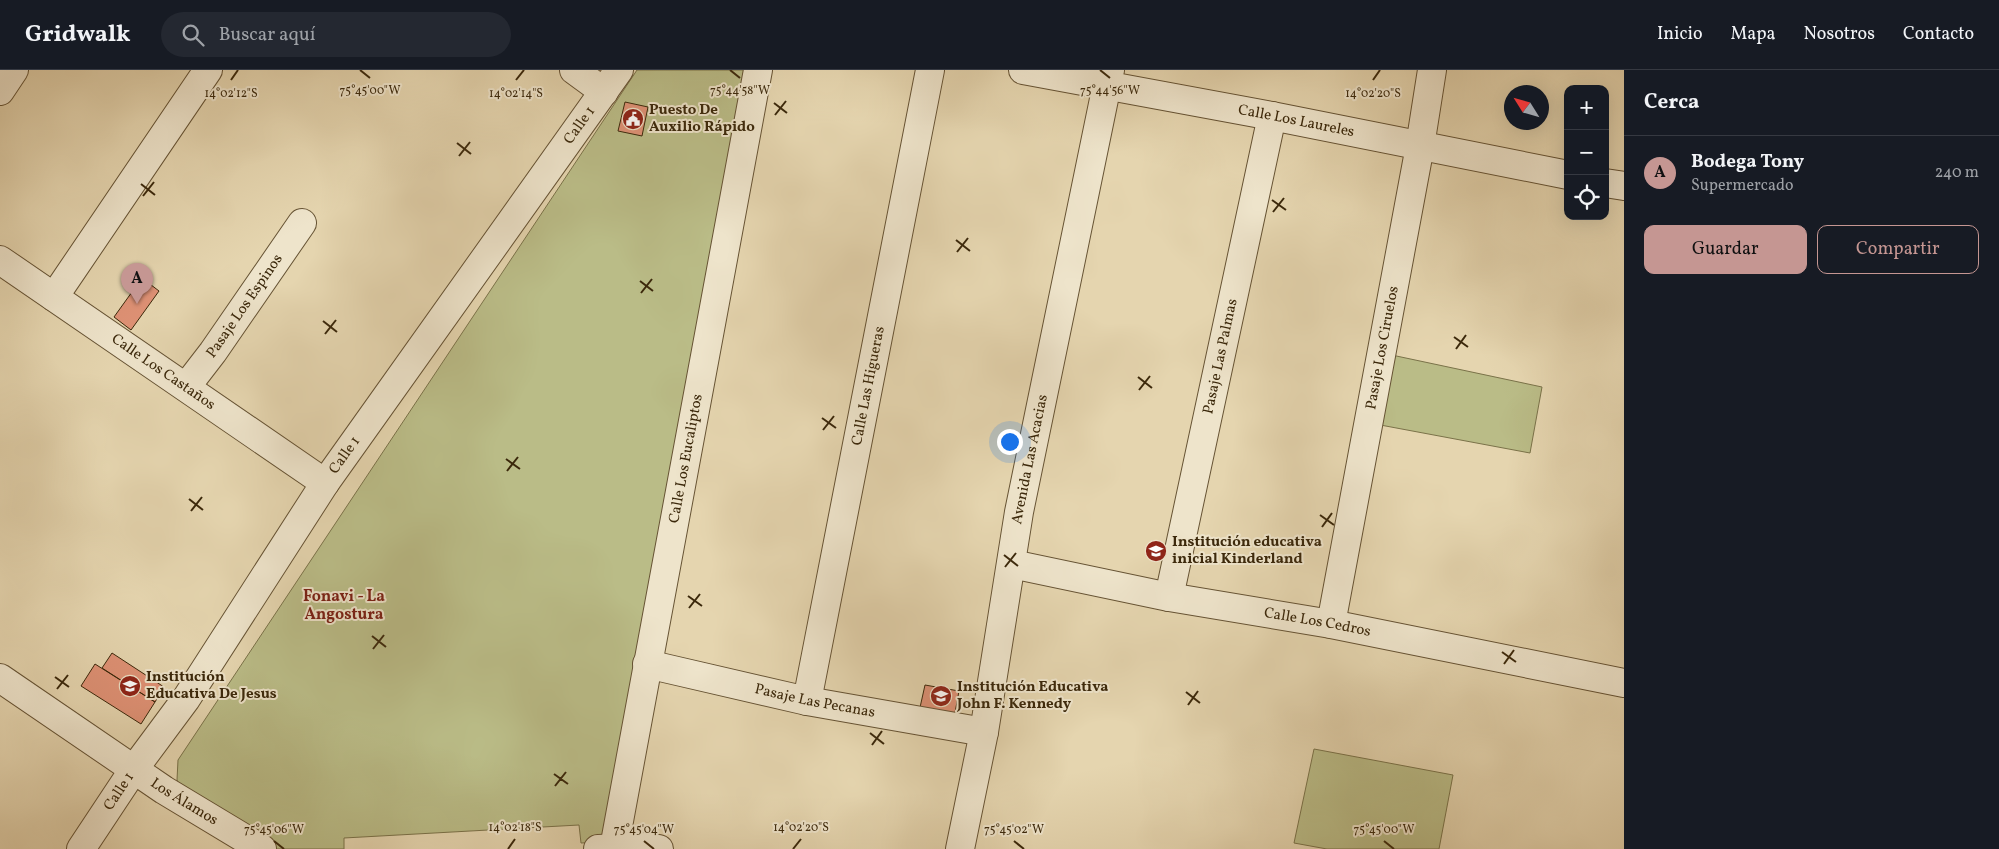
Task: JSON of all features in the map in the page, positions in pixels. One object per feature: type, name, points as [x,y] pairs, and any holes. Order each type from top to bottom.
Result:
[{"type":"street","points":[[0,90],[14,70]]},
{"type":"street","points":[[54,297],[208,70]]},
{"type":"street","points":[[574,70],[612,81]]},
{"type":"street","name":"Calle Los Eucaliptos","points":[[606,848],[647,664],[758,70]]},
{"type":"street","name":"Calle Las Higueras","points":[[807,701],[930,70]]},
{"type":"street","name":"Calle Los Laureles","points":[[1022,70],[1108,78],[1272,116],[1564,174]]},
{"type":"street","name":"Pasaje Los Ciruelos","points":[[1332,624],[1420,146],[1432,70]]},
{"type":"street","name":"Avenida Las Acacias","points":[[960,849],[984,732],[1019,512],[1108,78]]},
{"type":"street","name":"Calle 1","points":[[81,849],[134,769],[186,699],[325,483],[612,81]]},
{"type":"street","name":"Pasaje Las Palmas","points":[[1169,597],[1272,116]]},
{"type":"street","points":[[1609,184],[1624,186]]},
{"type":"street","name":"Pasaje Los Espinos","points":[[186,387],[213,352],[302,223]]},
{"type":"street","name":"Calle Los Castaños","points":[[0,260],[325,483]]},
{"type":"street","name":"Calle Los Cedros","points":[[1012,564],[1169,597],[1332,624],[1624,683]]},
{"type":"street","name":"Pasaje Las Pecanas","points":[[647,664],[807,701],[984,732]]},
{"type":"street","name":"Los Álamos","points":[[0,679],[164,790],[262,849]]},
{"type":"street","points":[[606,848],[645,847],[659,849]]},
{"type":"green space","points":[[637,70],[747,70],[605,842],[581,843],[579,825],[344,838],[344,849],[276,849],[183,792],[177,780],[178,760]]},
{"type":"green space","points":[[1387,354],[1542,387],[1530,453],[1375,424]]},
{"type":"green space","points":[[1314,749],[1453,775],[1439,849],[1327,849],[1294,843]]},
{"type":"building","name":"Puesto De Auxilio Rápido","points":[[625,102],[648,107],[642,136],[618,131]]},
{"type":"building","points":[[142,278],[159,291],[131,330],[114,317]]},
{"type":"building","points":[[112,653],[164,687],[155,702],[102,668]]},
{"type":"building","points":[[95,664],[155,702],[141,724],[81,686]]},
{"type":"building","points":[[925,685],[959,691],[954,718],[919,712]]},
{"type":"place","name":"Puesto De Auxilio Rápido","points":[[633,119]]},
{"type":"place","name":"Bodega Tony","points":[[137,304]]},
{"type":"place","name":"Institución educativa inicial Kinderland","points":[[1156,551]]},
{"type":"place","name":"Institución Educativa De Jesus","points":[[130,686]]},
{"type":"place","name":"Institución Educativa John F. Kennedy","points":[[941,696]]},
{"type":"district","name":"Fonavi - La Angostura","points":[[344,606]]}]
